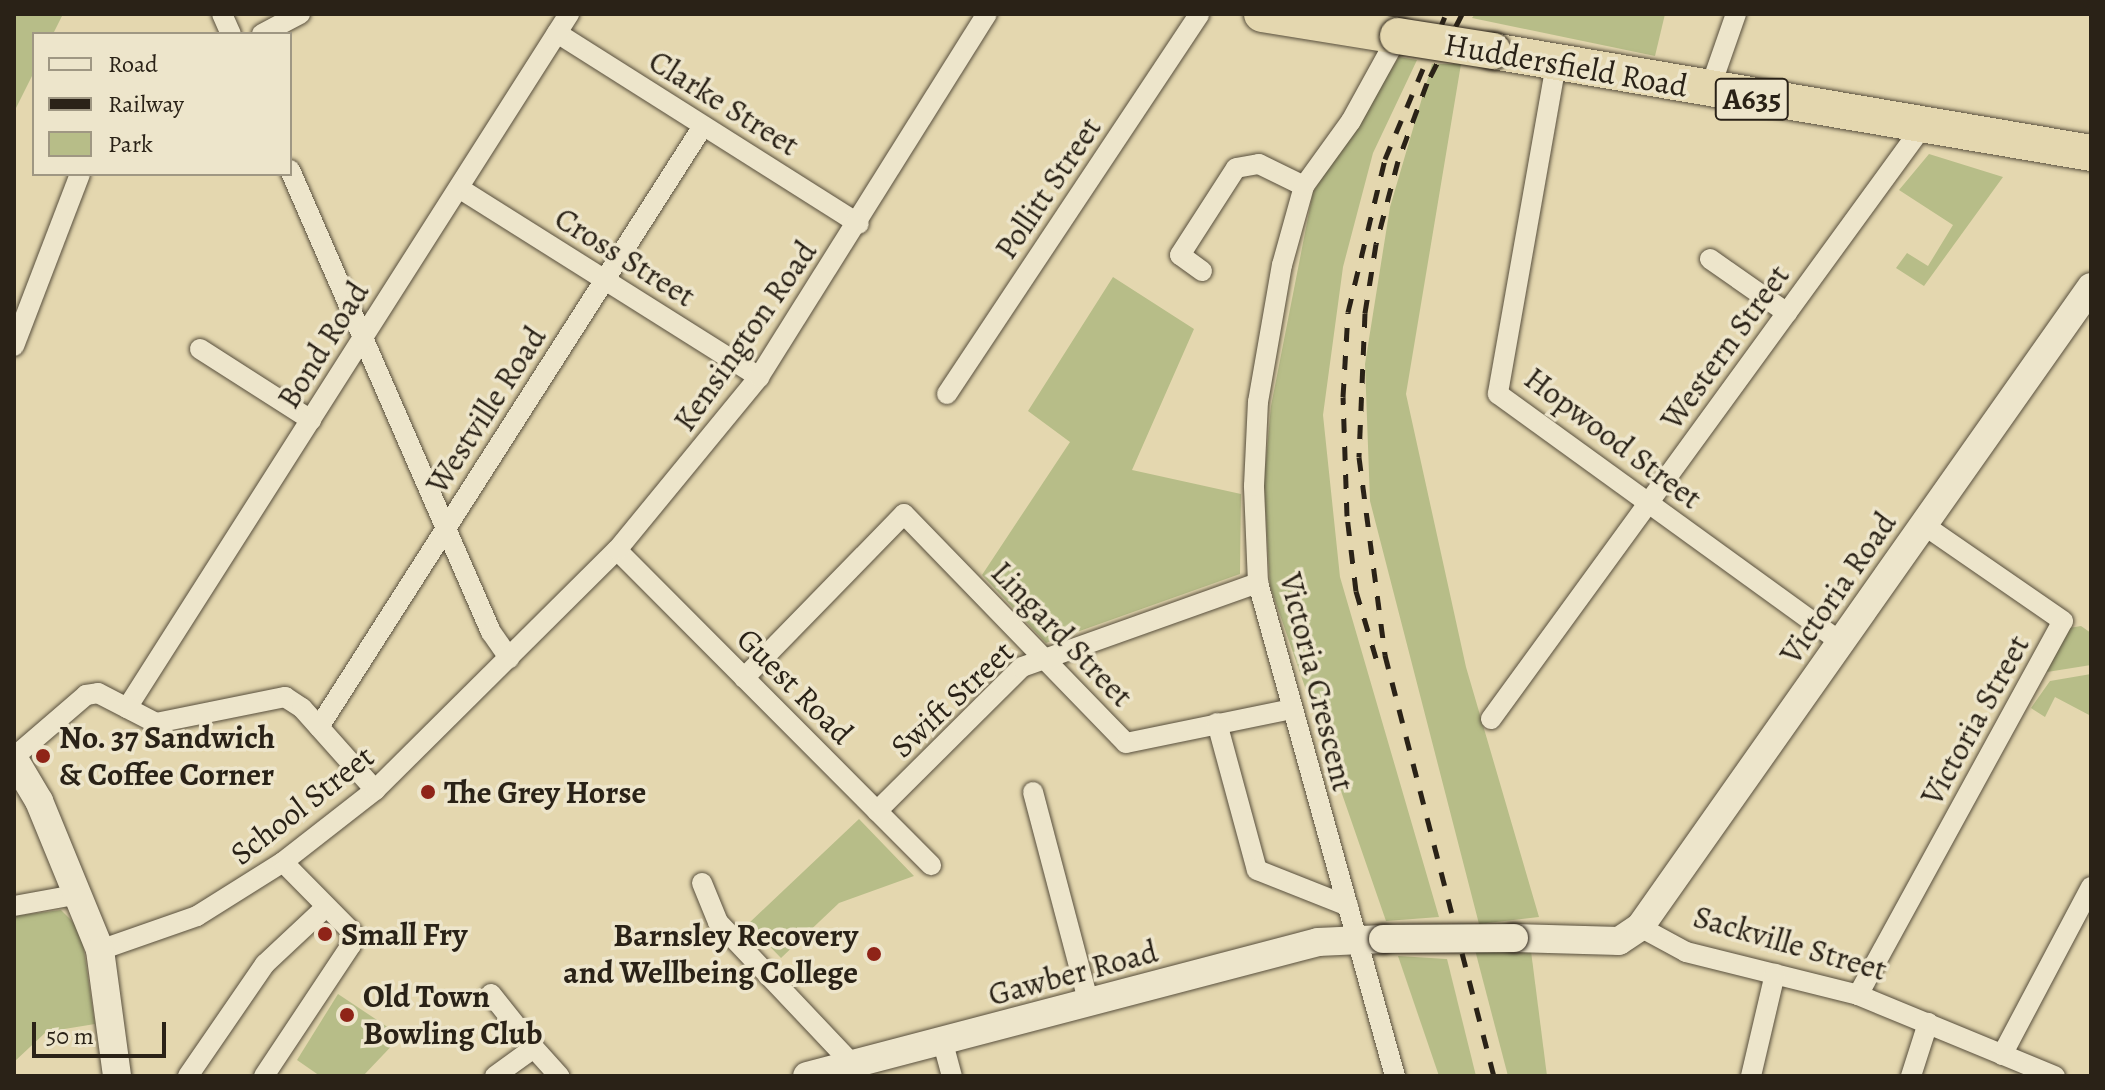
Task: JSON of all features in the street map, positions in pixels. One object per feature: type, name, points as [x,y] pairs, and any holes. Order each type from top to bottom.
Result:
[{"type":"highway","name":"Huddersfield Road","points":[[1262,14],[1324,19],[1398,36],[1709,91],[2091,153]]},
{"type":"highway","name":"Huddersfield Road","points":[[2011,142],[2091,167]]},
{"type":"street","points":[[266,32],[300,14]]},
{"type":"street","name":"Bond Road","points":[[127,708],[569,14]]},
{"type":"street","name":"Kensington Road","points":[[509,658],[617,550],[759,377],[859,224],[987,14]]},
{"type":"street","name":"Pollitt Street","points":[[947,394],[1199,14]]},
{"type":"street","points":[[1709,91],[1736,14]]},
{"type":"street","name":"Clarke Street","points":[[557,33],[859,224]]},
{"type":"street","name":"Victoria Crescent","points":[[1395,1076],[1370,938],[1348,906],[1258,583],[1254,486],[1258,402],[1282,265],[1304,186],[1359,109],[1398,36]]},
{"type":"street","name":"Hopwood Street","points":[[1556,64],[1498,394],[1842,643]]},
{"type":"street","name":"Westville Road","points":[[319,727],[703,126]]},
{"type":"street","name":"Western Street","points":[[1491,719],[1923,126]]},
{"type":"street","points":[[1202,271],[1180,255],[1236,168],[1259,164],[1304,186]]},
{"type":"street","points":[[292,175],[491,632],[509,658]]},
{"type":"street","points":[[14,346],[79,176]]},
{"type":"street","name":"Cross Street","points":[[459,188],[759,377]]},
{"type":"street","points":[[1710,259],[1787,313]]},
{"type":"street","name":"Victoria Road","points":[[1640,927],[2091,287]]},
{"type":"street","points":[[200,349],[311,420]]},
{"type":"street","name":"Lingard Street","points":[[744,678],[904,514],[1126,743],[1291,709]]},
{"type":"street","name":"Victoria Street","points":[[1858,995],[2063,621],[1924,525]]},
{"type":"street","name":"Guest Road","points":[[617,550],[931,865]]},
{"type":"street","name":"Swift Street","points":[[877,811],[1022,667],[1258,583]]},
{"type":"street","name":"School Street","points":[[100,950],[197,916],[283,862],[375,790],[509,658]]},
{"type":"street","points":[[117,1076],[100,950],[80,894],[39,801],[14,758],[86,695],[98,693],[156,723],[285,697],[319,727],[375,790]]},
{"type":"street","points":[[1217,723],[1257,870],[1348,906]]},
{"type":"street","points":[[1033,792],[1089,1004]]},
{"type":"street","points":[[264,1076],[351,945],[352,932],[283,862]]},
{"type":"street","points":[[702,883],[718,922],[853,1065]]},
{"type":"street","points":[[2002,1055],[2091,887]]},
{"type":"street","points":[[14,906],[80,894]]},
{"type":"street","points":[[188,1076],[265,964],[326,907]]},
{"type":"street","points":[[1370,938],[1619,941],[1640,927]]},
{"type":"street","name":"Sackville Street","points":[[1640,927],[1686,952],[1858,995],[2055,1076]]},
{"type":"street","name":"Gawber Road","points":[[807,1076],[943,1043],[1318,942],[1370,938]]},
{"type":"street","points":[[1751,1076],[1775,974]]},
{"type":"street","points":[[491,994],[559,1076]]},
{"type":"street","points":[[1911,1076],[1928,1023]]},
{"type":"street","points":[[943,1043],[952,1076]]},
{"type":"street","points":[[495,1076],[534,1048]]},
{"type":"green space","points":[[14,14],[63,14],[54,32],[32,32],[32,76],[14,112]]},
{"type":"green space","points":[[1475,14],[1665,14],[1655,56],[1472,18]]},
{"type":"green space","points":[[1399,57],[1417,60],[1373,153],[1343,267],[1323,415],[1340,577],[1439,917],[1386,921],[1270,586],[1264,482],[1271,406],[1313,192]]},
{"type":"green space","points":[[1432,64],[1461,64],[1406,394],[1466,667],[1539,917],[1479,924],[1370,501],[1365,364],[1390,207]]},
{"type":"green space","points":[[1929,154],[2003,177],[1924,286],[1896,268],[1907,253],[1928,266],[1953,225],[1899,190]]},
{"type":"green space","points":[[1113,277],[1194,329],[1132,470],[1241,494],[1240,574],[1046,643],[982,575],[1070,442],[1028,411]]},
{"type":"green space","points":[[2081,626],[2091,633],[2091,665],[2047,672],[2069,628]]},
{"type":"green space","points":[[2091,674],[2091,716],[2055,697],[2045,717],[2031,708],[2050,681]]},
{"type":"green space","points":[[859,819],[914,876],[839,903],[781,958],[748,924]]},
{"type":"green space","points":[[61,910],[81,930],[95,1024],[46,1032],[14,1062],[14,916]]},
{"type":"green space","points":[[1475,950],[1531,951],[1547,1076],[1508,1076]]},
{"type":"green space","points":[[1398,956],[1447,959],[1476,1076],[1439,1076]]},
{"type":"green space","name":"Old Town Bowling Club","points":[[338,994],[401,1036],[363,1076],[320,1076],[297,1060]]},
{"type":"railway","points":[[1376,658],[1356,591],[1347,516],[1343,397],[1348,312],[1385,159],[1446,14]]},
{"type":"railway","points":[[1462,14],[1427,83],[1398,161],[1376,244],[1365,313],[1359,457],[1385,655],[1494,1076]]},
{"type":"place","name":"No. 37 Sandwich & Coffee Corner","points":[[43,756]]},
{"type":"place","name":"The Grey Horse","points":[[428,792]]},
{"type":"place","name":"Small Fry","points":[[325,934]]},
{"type":"place","name":"Barnsley Recovery and Wellbeing College","points":[[874,954]]},
{"type":"place","name":"Old Town Bowling Club","points":[[347,1015]]}]
